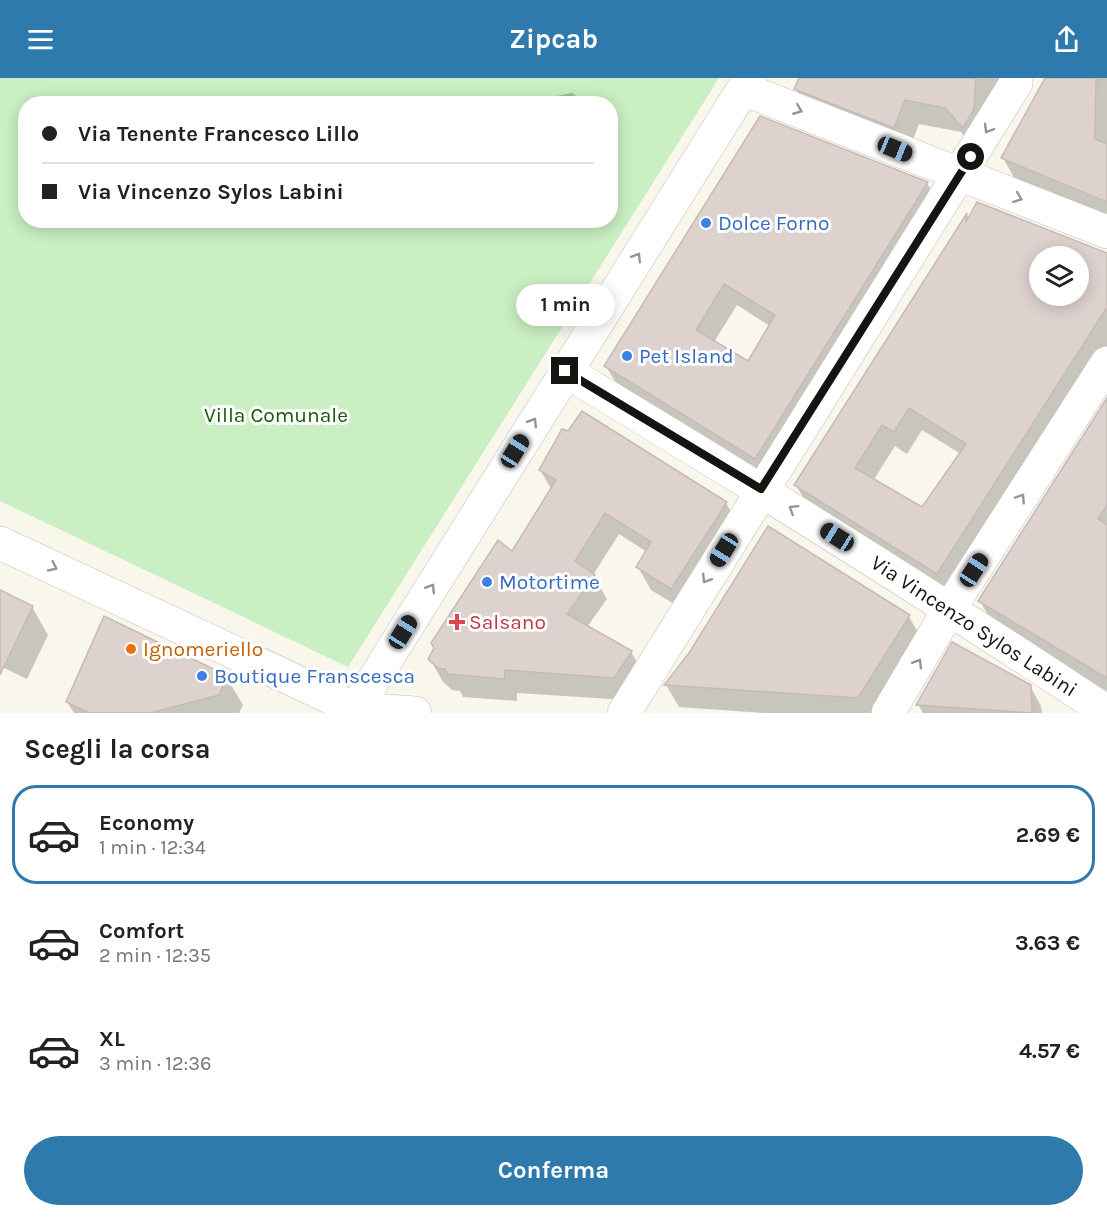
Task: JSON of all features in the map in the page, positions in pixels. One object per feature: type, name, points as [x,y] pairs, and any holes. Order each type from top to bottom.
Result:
[{"type":"street","points":[[624,713],[761,489],[960,176],[1016,83],[1016,78]]},
{"type":"street","points":[[358,712],[565,371],[747,83],[960,176],[1107,232]]},
{"type":"street","points":[[888,713],[950,608],[1107,363]]},
{"type":"street","name":"Via Vincenzo Sylos Labini","points":[[565,371],[761,489],[950,608],[1107,712]]},
{"type":"street","points":[[0,543],[358,712],[415,713]]},
{"type":"green space","name":"Villa Comunale","points":[[0,78],[719,78],[348,667],[0,501]]},
{"type":"building","points":[[799,78],[976,78],[974,109],[963,128],[945,108],[905,100],[894,128],[794,89]]},
{"type":"building","points":[[1045,78],[1096,78],[1095,139],[1107,144],[1107,202],[1001,158]]},
{"type":"building","points":[[760,116],[928,182],[755,459],[604,366]],"holes":[[[724,284],[775,315],[748,361],[696,330]]]},
{"type":"building","points":[[977,202],[1107,253],[1107,307],[937,574],[794,485],[967,213],[966,222]],"holes":[[[909,408],[966,444],[922,507],[855,468],[882,425],[894,432]]]},
{"type":"building","points":[[1107,398],[1107,505],[1098,519],[1107,525],[1107,678],[978,601]]},
{"type":"building","points":[[582,411],[727,502],[671,589],[636,567],[651,542],[605,513],[575,561],[595,575],[567,614],[632,651],[614,678],[505,670],[504,679],[448,674],[445,669],[438,668],[428,659],[434,648],[431,643],[498,540],[512,551],[556,480],[539,470],[562,429],[568,431]]},
{"type":"building","points":[[768,526],[910,615],[858,698],[664,685],[689,653]]},
{"type":"building","points":[[0,590],[33,606],[0,675]]},
{"type":"building","points":[[104,616],[228,676],[219,695],[150,713],[90,713],[66,702]]},
{"type":"building","points":[[952,642],[1031,685],[1032,713],[916,705]]},
{"type":"place","name":"Dolce Forno","points":[[706,223]]},
{"type":"place","name":"Pet Island","points":[[627,356]]},
{"type":"place","name":"Motortime","points":[[487,582]]},
{"type":"place","name":"Salsano","points":[[457,622]]},
{"type":"place","name":"Ignomeriello","points":[[131,649]]},
{"type":"place","name":"Boutique Franscesca","points":[[202,676]]},
{"type":"route","points":[[565,371],[761,489],[971,157]]}]
